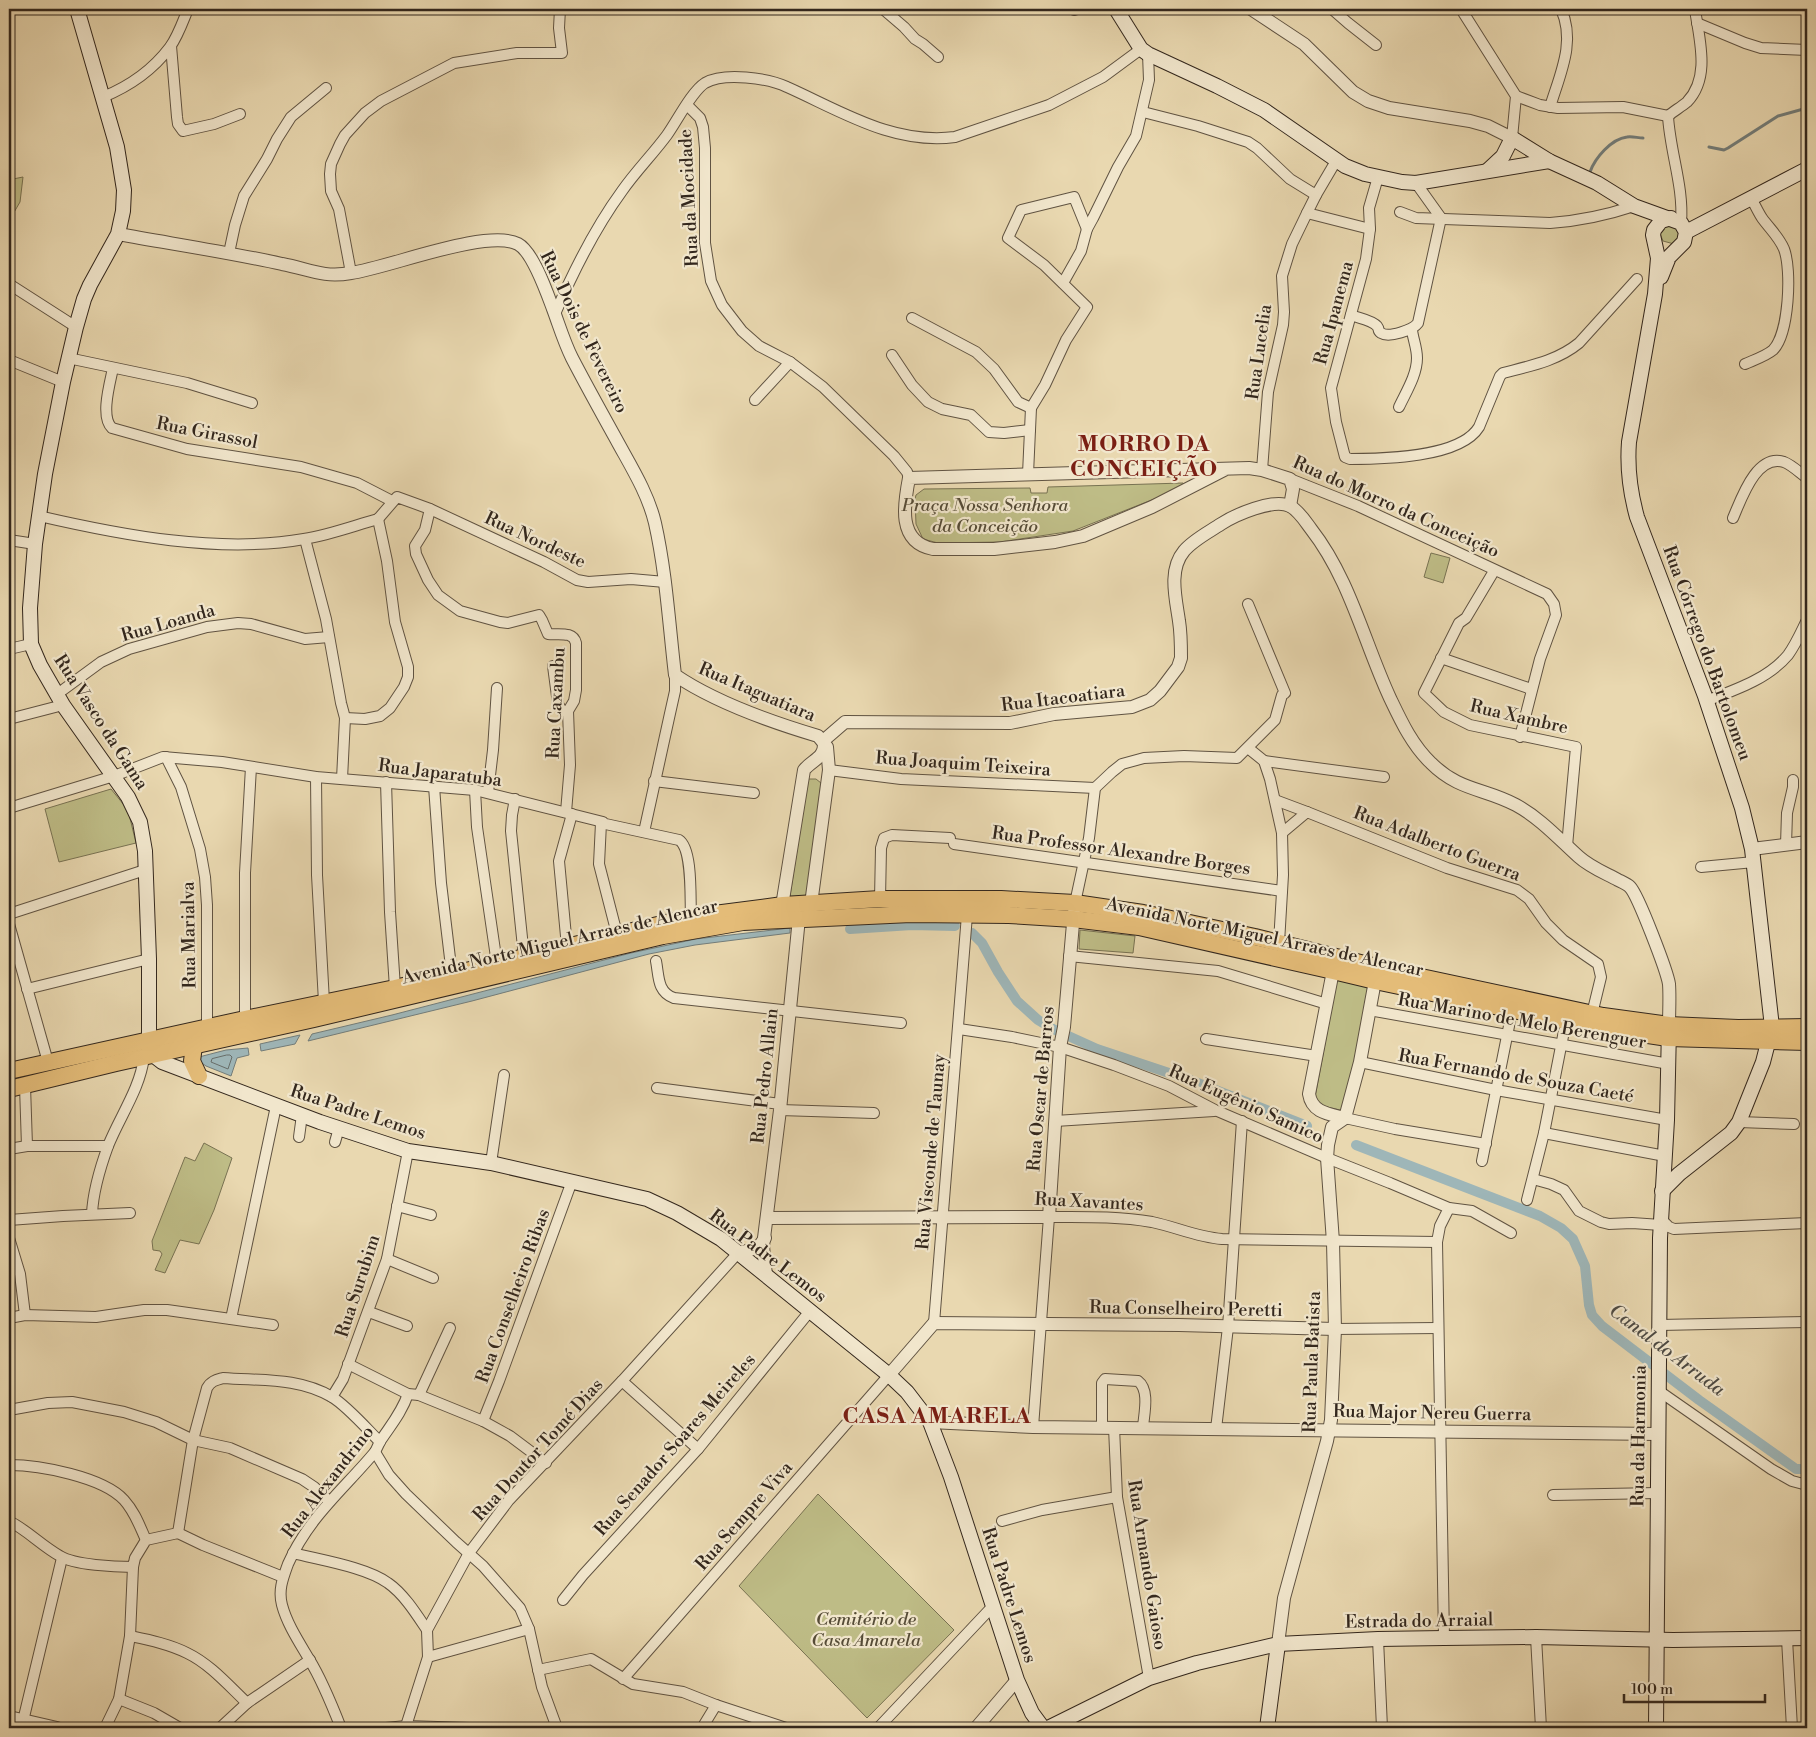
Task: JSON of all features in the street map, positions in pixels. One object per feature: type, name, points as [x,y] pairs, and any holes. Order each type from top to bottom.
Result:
[{"type":"main road","name":"Rua Vasco da Gama","points":[[76,9],[103,97],[121,167],[124,190],[123,211],[118,234],[90,285],[68,358],[45,474],[35,544],[31,601],[31,644],[40,665],[60,700],[128,797],[140,822],[143,833],[149,958],[149,1051]]},
{"type":"main road","points":[[1116,9],[1145,51],[1264,110],[1336,161],[1358,172],[1416,183],[1549,161]]},
{"type":"main road","points":[[1488,170],[1503,156],[1512,138],[1549,161],[1597,183],[1634,206],[1679,225],[1751,198],[1807,169]]},
{"type":"main road","points":[[1634,206],[1647,223],[1662,249],[1668,251],[1677,249]]},
{"type":"main road","points":[[1654,238],[1657,225],[1666,219],[1679,225]]},
{"type":"main road","name":"Rua Córrego do Bartolomeu","points":[[1655,294],[1670,257],[1684,242],[1679,225]]},
{"type":"main road","name":"Rua Córrego do Bartolomeu","points":[[1654,238],[1658,258],[1655,294],[1629,442],[1627,464],[1637,517],[1706,701],[1737,790],[1753,855],[1770,1035]]},
{"type":"main road","name":"Avenida Norte Miguel Arraes de Alencar","points":[[9,1071],[48,1062],[194,1046],[663,936],[733,923],[811,904],[880,899],[1001,899],[1074,911],[1333,970],[1375,982],[1595,1027],[1770,1035],[1807,1042]]},
{"type":"main road","name":"Avenida Norte Miguel Arraes de Alencar","points":[[17,1087],[149,1051],[207,1028],[244,1019],[452,975],[691,917],[781,912],[799,918],[911,914],[1009,915],[1074,911],[1143,913],[1393,971],[1669,1031]]},
{"type":"main road","name":"Avenida Norte Miguel Arraes de Alencar","points":[[1770,1035],[1807,1027]]},
{"type":"main road","name":"Rua da Harmonia","points":[[1656,1728],[1659,1354],[1664,1228],[1662,1191],[1667,1120],[1669,1031]]},
{"type":"main road","points":[[1662,1191],[1679,1174],[1731,1133],[1740,1122],[1763,1062],[1770,1035]]},
{"type":"main road","points":[[194,1046],[192,1061],[199,1076]]},
{"type":"main road","name":"Rua Padre Lemos","points":[[149,1051],[162,1062],[302,1116],[337,1135],[408,1151],[491,1163],[647,1199],[684,1217],[721,1239],[889,1375],[907,1392],[930,1422],[954,1486],[1017,1680],[1032,1713],[1043,1728]]},
{"type":"main road","name":"Estrada do Arraial","points":[[1048,1728],[1149,1678],[1197,1663],[1278,1644],[1444,1638],[1536,1637],[1656,1640],[1807,1638]]},
{"type":"main road","name":"Rua Paula Batista","points":[[1267,1728],[1278,1644]]},
{"type":"street","points":[[103,97],[133,83],[160,59],[171,46],[188,9]]},
{"type":"street","points":[[351,273],[339,209],[331,191],[330,174],[334,155],[342,140],[366,113],[381,101],[454,63],[517,53],[562,53],[559,28],[560,9]]},
{"type":"street","points":[[883,9],[904,27],[915,40],[923,44],[938,57]]},
{"type":"street","points":[[1251,9],[1304,44],[1353,92],[1368,101],[1389,108],[1470,121],[1488,126],[1512,138],[1516,96],[1461,9]]},
{"type":"street","points":[[1332,9],[1376,45]]},
{"type":"street","points":[[1550,107],[1568,43],[1561,9]]},
{"type":"street","points":[[1516,96],[1550,107],[1573,109],[1623,107],[1668,116],[1687,101],[1699,80],[1702,68],[1696,9]]},
{"type":"street","points":[[1697,23],[1761,48],[1807,50]]},
{"type":"street","points":[[171,46],[177,117],[180,128],[192,130],[240,114]]},
{"type":"street","points":[[555,314],[572,274],[614,203],[628,183],[653,154],[703,84],[707,82],[741,77],[761,78],[786,86],[839,113],[885,131],[920,138],[941,138],[955,137],[1050,105],[1103,77],[1145,51],[1149,80],[1136,136],[1118,166],[1087,229],[1081,251],[1063,283]]},
{"type":"street","points":[[229,253],[244,196],[277,139],[291,117],[326,88]]},
{"type":"street","name":"Rua da Mocidade","points":[[687,105],[700,118],[703,127],[705,148],[705,243],[713,287],[722,305],[742,331],[759,346],[790,362],[823,387],[894,456],[907,472],[909,478]]},
{"type":"street","points":[[1142,112],[1198,126],[1248,142],[1290,179],[1316,195]]},
{"type":"street","points":[[1668,116],[1669,133],[1680,193],[1679,225]]},
{"type":"street","name":"Rua Lucelia","points":[[1262,470],[1268,392],[1283,325],[1282,276],[1292,244],[1316,195],[1336,161]]},
{"type":"street","name":"Rua Ipanema","points":[[1378,177],[1369,208],[1370,229],[1366,259],[1331,388],[1336,422],[1345,457],[1350,459],[1388,459],[1444,448],[1473,435],[1487,410],[1498,379],[1503,373],[1554,358],[1572,349],[1637,279]]},
{"type":"street","points":[[1351,315],[1376,326],[1383,334],[1412,330],[1418,323],[1441,218],[1416,183]]},
{"type":"street","points":[[1028,474],[1031,408],[1045,385],[1066,340],[1087,307],[1044,265],[1008,238],[1021,210],[1074,197],[1087,229]]},
{"type":"street","points":[[1745,364],[1768,353],[1778,343],[1782,330],[1789,285],[1785,251],[1777,235],[1761,216],[1751,198]]},
{"type":"street","points":[[1400,212],[1416,218],[1550,223],[1596,217],[1634,206]]},
{"type":"street","points":[[1307,214],[1370,229]]},
{"type":"street","name":"Rua Dois de Fevereiro","points":[[118,234],[229,253],[283,264],[310,272],[329,274],[351,273],[466,244],[494,241],[516,243],[529,257],[545,289],[572,357],[645,497],[654,520],[665,582],[675,691],[644,832]]},
{"type":"street","points":[[9,284],[76,327]]},
{"type":"street","points":[[912,318],[976,352],[994,369],[1018,402],[1031,408]]},
{"type":"street","points":[[1399,407],[1416,365],[1417,356],[1412,330]]},
{"type":"street","points":[[892,355],[912,386],[928,402],[942,409],[971,415],[989,432],[1004,433],[1030,430]]},
{"type":"street","points":[[68,358],[187,383],[252,403]]},
{"type":"street","points":[[9,360],[63,382]]},
{"type":"street","points":[[755,400],[790,362]]},
{"type":"street","name":"Rua Girassol","points":[[112,368],[106,416],[108,425],[112,428],[187,449],[280,462],[357,483],[395,499]]},
{"type":"street","points":[[1733,518],[1754,474],[1773,461],[1784,462],[1807,478]]},
{"type":"street","name":"Rua do Morro da Conceição","points":[[1226,469],[1152,506],[1083,536],[1025,547],[979,550],[933,549],[924,547],[915,541],[908,530],[906,522],[906,496],[909,478],[1226,469],[1262,470],[1358,506],[1494,571],[1547,594],[1554,604],[1556,615],[1531,689]]},
{"type":"street","points":[[1290,479],[1294,489],[1290,506],[1300,514],[1322,543],[1335,565],[1381,679],[1396,711],[1418,749],[1440,772],[1464,786],[1518,806],[1534,816],[1581,859],[1630,887],[1660,956],[1669,983],[1669,1031]]},
{"type":"street","points":[[39,516],[104,530],[176,540],[246,545],[306,539],[378,519],[395,499]]},
{"type":"street","name":"Rua Nordeste","points":[[395,499],[430,509],[544,562],[576,580],[588,582],[631,579],[665,582]]},
{"type":"street","name":"Rua Itacoatiara","points":[[806,767],[821,755],[824,749],[823,742],[845,722],[1010,723],[1054,714],[1127,708],[1150,700],[1168,682],[1182,658],[1175,572],[1183,551],[1190,544],[1240,514],[1278,504],[1290,506]]},
{"type":"street","name":"Rua Caxambu","points":[[430,509],[425,530],[415,546],[416,554],[428,580],[438,595],[460,611],[500,622],[508,623],[539,615],[548,634],[574,636],[576,643],[576,690],[574,701],[568,711],[570,772],[568,813],[559,861],[567,947]]},
{"type":"street","points":[[345,718],[364,719],[380,716],[390,708],[404,687],[408,676],[408,667],[395,622],[387,561],[378,519]]},
{"type":"street","points":[[306,539],[345,718],[342,779]]},
{"type":"street","points":[[9,540],[35,544]]},
{"type":"street","points":[[1494,571],[1466,618],[1460,623],[1441,658],[1531,689],[1520,737]]},
{"type":"street","points":[[1074,911],[1093,809],[1095,788],[1122,764],[1132,760],[1184,756],[1237,758],[1275,720],[1282,695],[1285,693],[1248,604]]},
{"type":"street","points":[[1706,701],[1744,687],[1775,667],[1788,654],[1807,620]]},
{"type":"street","name":"Rua Loanda","points":[[60,700],[101,662],[129,649],[207,627],[238,623],[251,624],[305,639],[329,638]]},
{"type":"street","points":[[9,649],[31,644]]},
{"type":"street","name":"Rua Xambre","points":[[1441,658],[1424,692],[1444,712],[1470,725],[1520,737],[1576,747],[1567,846]]},
{"type":"street","points":[[553,666],[560,709],[568,711]]},
{"type":"street","name":"Rua Itaguatiara","points":[[675,675],[726,702],[818,736],[823,742]]},
{"type":"street","points":[[488,792],[497,688]]},
{"type":"street","points":[[9,719],[60,700]]},
{"type":"street","points":[[811,904],[829,770],[828,753],[823,742]]},
{"type":"street","points":[[1248,748],[1264,761],[1384,776]]},
{"type":"street","name":"Rua Japaratuba","points":[[9,808],[114,776],[153,760],[166,757],[316,777],[488,792],[603,822],[601,824],[679,840],[685,846],[688,854],[691,917]]},
{"type":"street","name":"Rua Marialva","points":[[166,757],[181,787],[192,820],[205,877],[207,905],[207,1028]]},
{"type":"street","points":[[1264,761],[1282,833],[1282,891],[1278,943]]},
{"type":"street","points":[[781,912],[806,767],[813,766],[829,770]]},
{"type":"street","points":[[244,1019],[245,873],[252,767]]},
{"type":"street","name":"Rua Joaquim Teixeira","points":[[829,770],[901,779],[1095,788]]},
{"type":"street","points":[[316,777],[317,875],[324,1002]]},
{"type":"street","points":[[1786,845],[1787,813],[1794,787],[1793,780]]},
{"type":"street","points":[[654,781],[754,792]]},
{"type":"street","points":[[386,782],[395,988]]},
{"type":"street","points":[[434,786],[441,882],[452,975]]},
{"type":"street","points":[[475,790],[477,827],[497,964]]},
{"type":"street","points":[[515,799],[511,831],[524,957]]},
{"type":"street","name":"Rua Adalberto Guerra","points":[[1275,800],[1447,868],[1516,890],[1523,894],[1562,940],[1598,964],[1601,977],[1592,1014]]},
{"type":"street","points":[[1282,833],[1306,812]]},
{"type":"street","points":[[601,824],[600,864],[617,934]]},
{"type":"street","name":"Rua Professor Alexandre Borges","points":[[880,899],[881,848],[884,838],[892,835],[952,841],[1282,891]]},
{"type":"street","points":[[1701,867],[1786,845],[1807,842]]},
{"type":"street","points":[[9,914],[145,870]]},
{"type":"street","name":"Rua Oscar de Barros","points":[[1034,1427],[1055,1121],[1074,911]]},
{"type":"street","name":"Rua Visconde de Taunay","points":[[934,1323],[967,915]]},
{"type":"street","name":"Rua Pedro Allain","points":[[766,1275],[763,1253],[799,918]]},
{"type":"street","points":[[9,924],[48,1062]]},
{"type":"street","points":[[1069,956],[1218,971],[1327,1004]]},
{"type":"street","points":[[27,989],[149,958]]},
{"type":"street","points":[[656,961],[661,989],[666,995],[674,998],[901,1023]]},
{"type":"street","points":[[1333,970],[1318,1056],[1309,1094],[1315,1108],[1320,1112],[1395,1129],[1486,1144]]},
{"type":"street","points":[[1345,1118],[1360,1062],[1375,982]]},
{"type":"street","name":"Rua Marino de Melo Berenguer","points":[[1369,1010],[1669,1064]]},
{"type":"street","points":[[1482,1161],[1510,1021]]},
{"type":"street","name":"Rua Eugênio Samico","points":[[958,1029],[1061,1044],[1169,1086],[1215,1110],[1449,1208],[1472,1211],[1511,1233]]},
{"type":"street","points":[[1527,1200],[1544,1133],[1564,1031]]},
{"type":"street","points":[[1206,1039],[1318,1056]]},
{"type":"street","points":[[92,1214],[93,1200],[108,1146],[137,1085],[149,1051]]},
{"type":"street","name":"Rua Fernando de Souza Caeté","points":[[1360,1062],[1496,1090],[1667,1120]]},
{"type":"street","points":[[491,1163],[504,1075]]},
{"type":"street","points":[[17,1087],[27,1146]]},
{"type":"street","points":[[657,1088],[780,1107],[874,1113]]},
{"type":"street","points":[[231,1319],[276,1106]]},
{"type":"street","points":[[1055,1121],[1215,1110]]},
{"type":"street","points":[[299,1137],[302,1116]]},
{"type":"street","name":"Rua Paula Batista","points":[[1278,1644],[1284,1598],[1330,1429],[1335,1329],[1333,1242],[1327,1158],[1332,1126],[1345,1118]]},
{"type":"street","points":[[1216,1429],[1228,1328],[1242,1121]]},
{"type":"street","points":[[1740,1122],[1794,1124]]},
{"type":"street","points":[[1544,1133],[1665,1156]]},
{"type":"street","points":[[9,1149],[27,1146],[108,1146]]},
{"type":"street","name":"Rua Surubim","points":[[332,1397],[343,1379],[387,1259],[408,1151]]},
{"type":"street","points":[[1533,1179],[1564,1190],[1579,1211],[1601,1222],[1614,1224],[1632,1222],[1664,1228],[1807,1222]]},
{"type":"street","name":"Rua Conselheiro Ribas","points":[[483,1421],[572,1181]]},
{"type":"street","points":[[397,1206],[431,1215]]},
{"type":"street","points":[[1444,1638],[1437,1242],[1440,1226],[1449,1208]]},
{"type":"street","points":[[9,1220],[130,1213]]},
{"type":"street","name":"Rua Xavantes","points":[[767,1218],[942,1216],[1132,1219],[1163,1224],[1205,1237],[1333,1242],[1437,1242]]},
{"type":"street","points":[[9,1238],[20,1274],[25,1315]]},
{"type":"street","points":[[738,1253],[758,1248],[765,1238]]},
{"type":"street","name":"Rua Doutor Tomé Dias","points":[[427,1630],[469,1553],[509,1500],[546,1463],[738,1253]]},
{"type":"street","points":[[387,1259],[433,1278]]},
{"type":"street","points":[[9,1318],[25,1315],[96,1317],[144,1310],[167,1310],[273,1325]]},
{"type":"street","name":"Rua Senador Soares Meireles","points":[[562,1600],[583,1574],[698,1449],[810,1311]]},
{"type":"street","points":[[368,1312],[407,1326]]},
{"type":"street","points":[[1660,1325],[1807,1322]]},
{"type":"street","points":[[889,1375],[934,1323]]},
{"type":"street","name":"Rua Conselheiro Peretti","points":[[934,1323],[1228,1328],[1438,1328]]},
{"type":"street","points":[[419,1395],[450,1328]]},
{"type":"street","points":[[348,1364],[408,1394],[419,1395],[483,1421],[510,1436],[546,1463]]},
{"type":"street","name":"Rua Sempre Viva","points":[[623,1678],[889,1375]]},
{"type":"street","points":[[178,1533],[193,1440],[210,1383],[223,1378],[283,1380],[297,1383],[332,1397],[380,1442]]},
{"type":"street","name":"Rua Armando Gaioso","points":[[1143,1427],[1145,1392],[1141,1383],[1138,1381],[1105,1380],[1102,1383],[1116,1497],[1149,1678]]},
{"type":"street","points":[[622,1381],[698,1449]]},
{"type":"street","points":[[1659,1391],[1771,1469],[1792,1481],[1807,1485]]},
{"type":"street","name":"Rua Alexandrino","points":[[340,1728],[310,1660],[292,1629],[282,1606],[280,1589],[293,1553],[310,1526],[329,1501],[375,1452],[404,1405],[408,1394]]},
{"type":"street","points":[[9,1410],[48,1403],[72,1402],[124,1412],[156,1422],[193,1440],[230,1448],[302,1479],[329,1501]]},
{"type":"street","name":"Rua Major Nereu Guerra","points":[[930,1422],[1034,1427],[1108,1426],[1659,1434]]},
{"type":"street","points":[[375,1452],[389,1475],[406,1494],[483,1566],[520,1608],[529,1629],[542,1687],[557,1728]]},
{"type":"street","points":[[9,1465],[47,1469],[108,1487],[125,1501],[135,1516],[146,1540]]},
{"type":"street","points":[[1554,1495],[1657,1493]]},
{"type":"street","points":[[1002,1521],[1042,1510],[1116,1497]]},
{"type":"street","points":[[9,1520],[62,1558],[117,1567],[133,1567]]},
{"type":"street","points":[[105,1728],[119,1699],[130,1636],[133,1567],[135,1558],[146,1540],[178,1533],[283,1577]]},
{"type":"street","points":[[293,1553],[352,1568],[388,1583],[397,1590],[427,1630],[428,1658],[406,1726]]},
{"type":"street","points":[[24,1724],[62,1558]]},
{"type":"street","points":[[878,1728],[992,1607]]},
{"type":"street","points":[[428,1658],[529,1629]]},
{"type":"street","points":[[130,1636],[186,1652],[210,1668],[247,1703]]},
{"type":"street","points":[[1536,1637],[1540,1728]]},
{"type":"street","points":[[1378,1639],[1382,1728]]},
{"type":"street","points":[[1787,1639],[1792,1728]]},
{"type":"street","points":[[538,1670],[591,1659],[637,1685],[684,1692],[716,1705],[786,1728]]},
{"type":"street","points":[[220,1728],[247,1703],[310,1660]]},
{"type":"street","points":[[976,1728],[1017,1680]]},
{"type":"street","points":[[119,1699],[154,1712],[180,1728]]},
{"type":"street","points":[[702,1728],[716,1705]]},
{"type":"street","points":[[9,1717],[24,1724],[57,1728]]},
{"type":"street","points":[[386,1728],[406,1726],[469,1728]]},
{"type":"green space","points":[[23,177],[20,202],[9,221],[9,178]]},
{"type":"green space","points":[[1670,221],[1683,233],[1674,244],[1663,241],[1659,231]]},
{"type":"green space","name":"Praça Nossa Senhora da Conceição","points":[[1183,483],[1185,486],[1182,488],[1073,531],[1000,542],[938,543],[923,539],[916,524],[915,499],[916,495],[924,489],[1030,488],[1031,493],[1047,493],[1048,487]]},
{"type":"green space","points":[[1431,553],[1450,558],[1443,583],[1424,577]]},
{"type":"green space","points":[[808,779],[816,779],[821,783],[807,900],[789,902]]},
{"type":"green space","points":[[111,789],[128,810],[136,843],[59,862],[45,809]]},
{"type":"green space","points":[[1080,930],[1135,936],[1133,953],[1079,949]]},
{"type":"green space","points":[[1337,980],[1368,986],[1344,1110],[1319,1105],[1315,1097]]},
{"type":"green space","points":[[204,1143],[232,1158],[214,1210],[199,1244],[180,1240],[165,1273],[155,1270],[162,1254],[160,1251],[153,1250],[152,1241],[185,1157],[195,1161]]},
{"type":"green space","name":"Cemitério de Casa Amarela","points":[[818,1494],[954,1630],[867,1718],[739,1586]]},
{"type":"water","points":[[790,928],[790,933],[695,945],[649,954],[472,1001],[308,1041],[312,1034],[631,953],[696,939]]},
{"type":"water","points":[[300,1035],[295,1044],[261,1051],[260,1044]]},
{"type":"water","points":[[248,1048],[249,1055],[237,1058],[231,1076],[206,1066],[199,1061],[199,1057],[226,1050]]},
{"type":"waterway","points":[[1709,147],[1724,150],[1778,116],[1807,108]]},
{"type":"waterway","points":[[1590,172],[1604,150],[1615,141],[1629,137],[1643,138]]},
{"type":"waterway","points":[[850,929],[912,925],[955,926]]},
{"type":"waterway","points":[[972,933],[982,943],[1017,1001],[1038,1020],[1053,1029],[1097,1049],[1190,1080],[1307,1126]]},
{"type":"waterway","name":"Canal do Arruda","points":[[1356,1145],[1540,1216],[1561,1228],[1573,1239],[1585,1266],[1589,1305],[1592,1315],[1602,1326],[1699,1400],[1796,1469],[1807,1469]]},
{"type":"district","name":"MORRO DA CONCEIÇÃO","points":[[1144,456]]},
{"type":"district","name":"CASA AMARELA","points":[[937,1416]]}]
